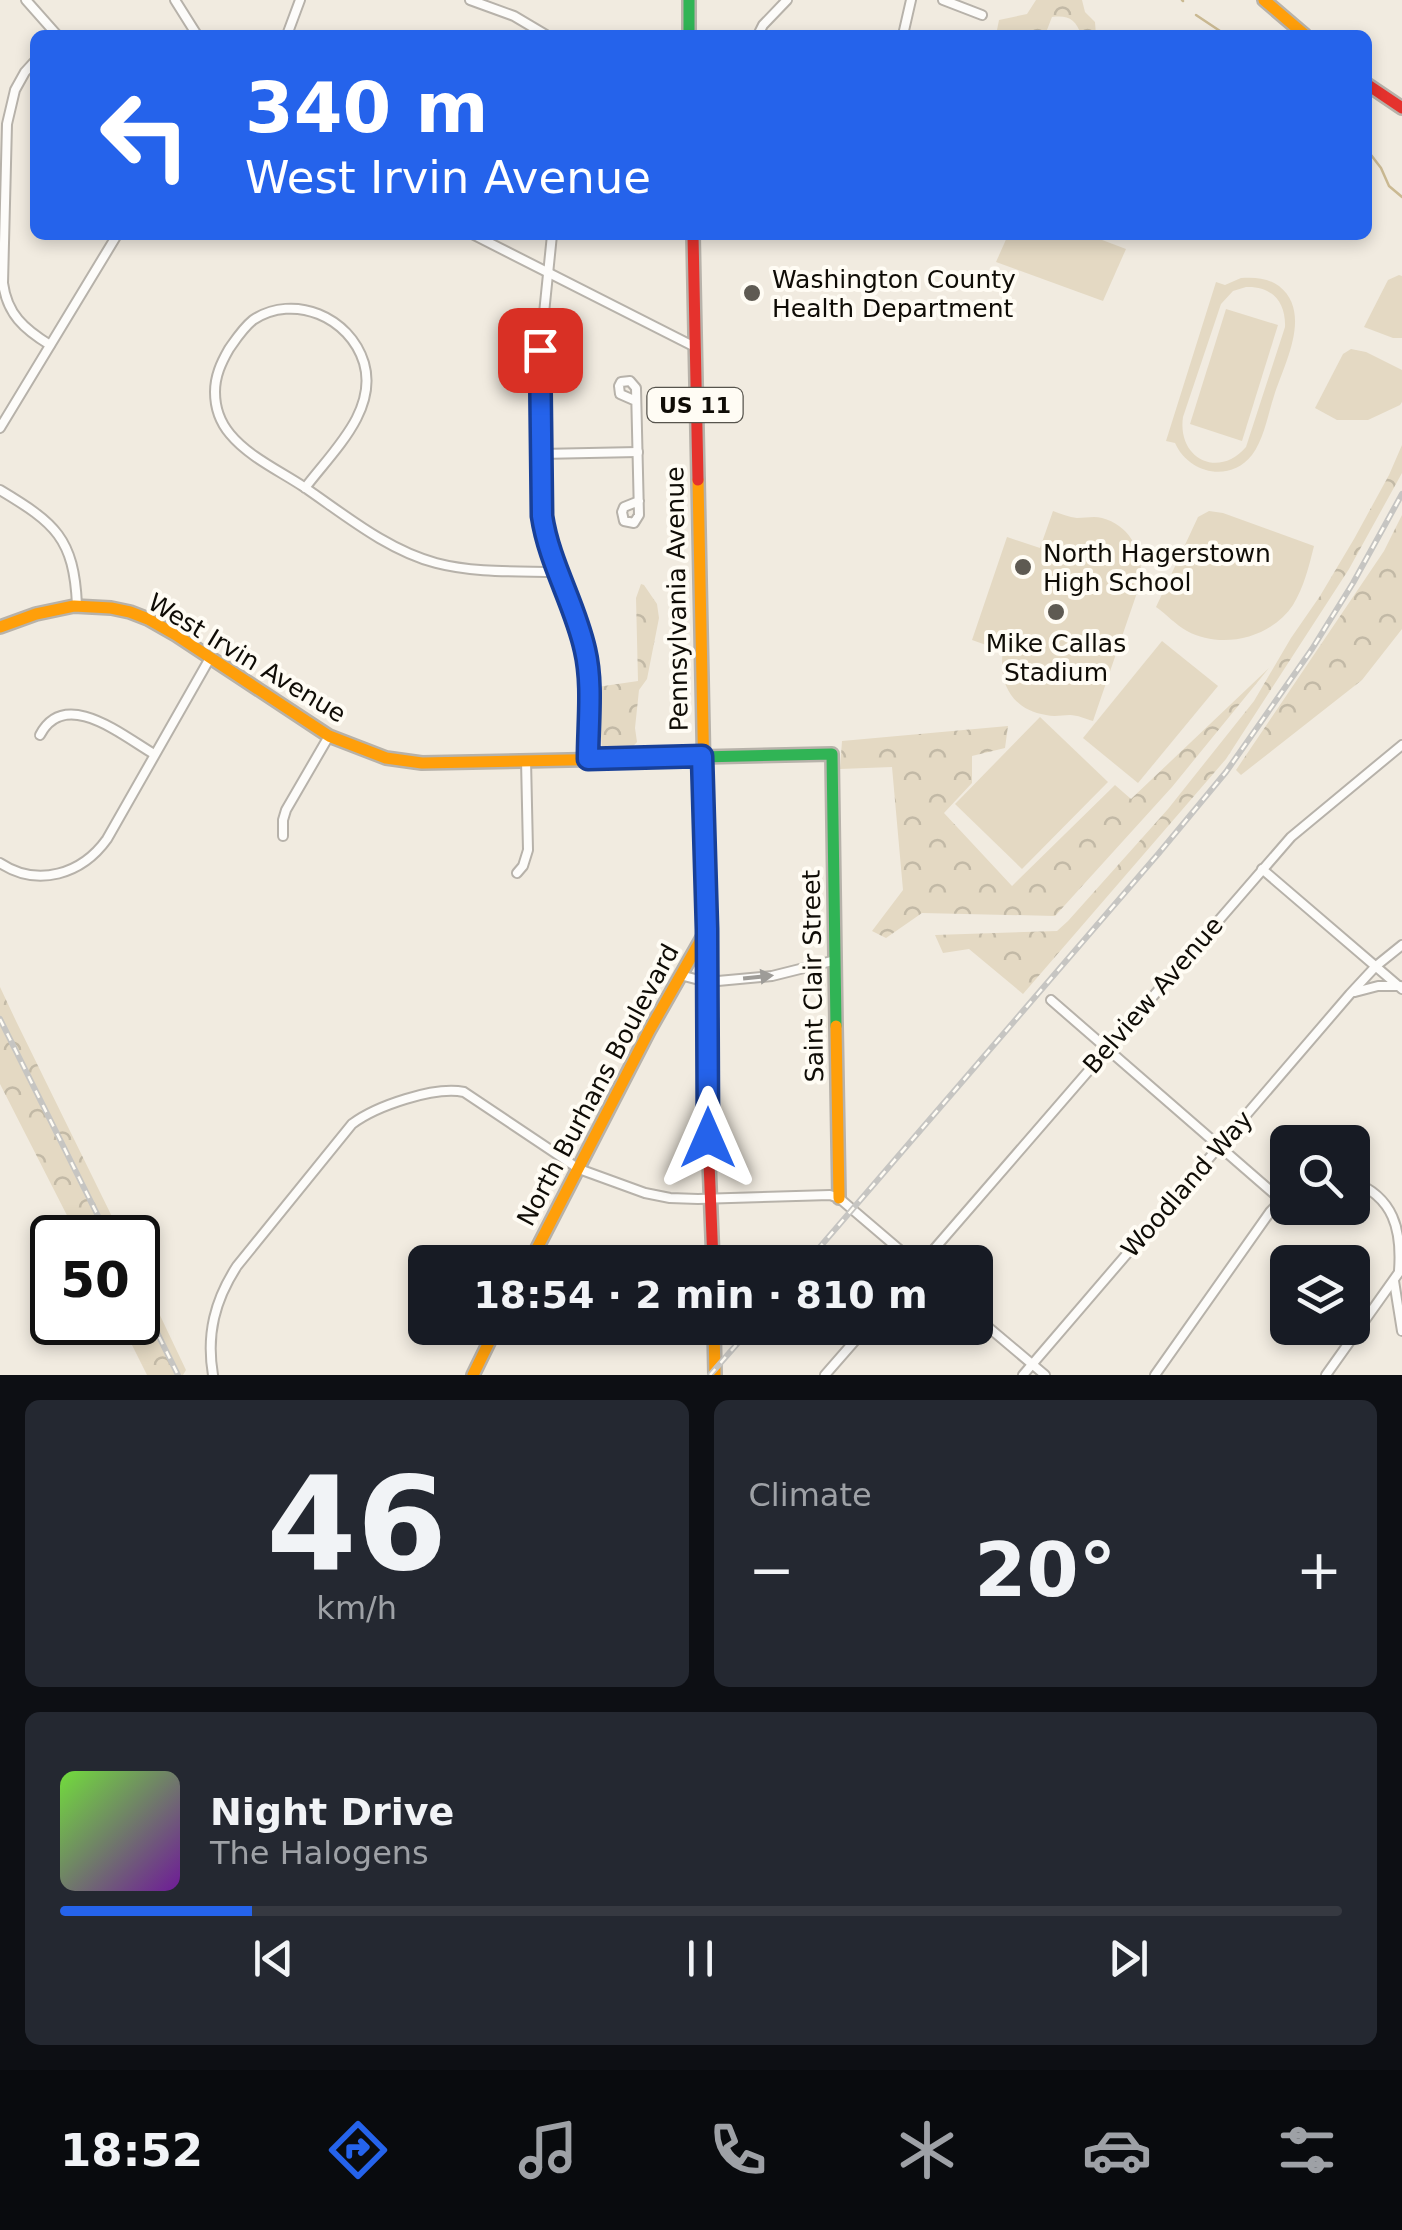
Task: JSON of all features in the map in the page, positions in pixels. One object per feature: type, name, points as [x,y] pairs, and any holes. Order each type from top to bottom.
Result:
[{"type":"main road","points":[[688,0],[688,30]]},
{"type":"main road","points":[[1264,0],[1299,30]]},
{"type":"main road","points":[[1372,88],[1400,103]]},
{"type":"main road","name":"Pennsylvania Avenue","points":[[692,240],[713,1245]]},
{"type":"main road","name":"West Irvin Avenue","points":[[0,627],[34,613],[77,605],[114,608],[144,617],[329,736],[373,755],[408,762],[832,754]]},
{"type":"main road","name":"Saint Clair Street","points":[[832,754],[839,1198]]},
{"type":"main road","name":"North Burhans Boulevard","points":[[539,1245],[649,1031],[707,929]]},
{"type":"main road","points":[[473,1375],[488,1345]]},
{"type":"main road","points":[[715,1345],[716,1375]]},
{"type":"street","points":[[26,0],[52,30]]},
{"type":"street","points":[[174,0],[193,30]]},
{"type":"street","points":[[289,30],[300,0]]},
{"type":"street","points":[[470,0],[514,16],[538,30]]},
{"type":"street","points":[[760,30],[786,0]]},
{"type":"street","points":[[904,30],[911,0]]},
{"type":"street","points":[[943,0],[982,15]]},
{"type":"street","points":[[30,66],[15,90],[7,124],[3,282],[5,298],[20,324],[50,345]]},
{"type":"street","points":[[0,428],[114,240]]},
{"type":"street","points":[[484,240],[694,346]]},
{"type":"street","points":[[551,240],[538,372],[542,516],[586,653],[588,759]]},
{"type":"street","points":[[305,488],[355,422],[366,398],[367,377],[359,350],[339,327],[322,314],[289,308],[265,314],[249,324],[219,369],[215,394],[218,413],[230,434],[305,488],[419,558],[460,567],[557,572]]},
{"type":"street","points":[[636,402],[639,501]]},
{"type":"street","points":[[540,454],[638,452]]},
{"type":"street","points":[[0,490],[34,510],[58,533],[72,563],[77,605]]},
{"type":"street","points":[[0,863],[22,873],[53,876],[80,866],[99,850],[210,658]]},
{"type":"street","points":[[40,735],[50,720],[82,715],[154,754]]},
{"type":"street","points":[[283,836],[286,810],[329,736]]},
{"type":"street","name":"Belview Avenue","points":[[938,1245],[1262,869],[1311,818],[1402,746]]},
{"type":"street","points":[[516,873],[524,866],[528,850],[526,760]]},
{"type":"street","points":[[1262,869],[1401,987]]},
{"type":"street","name":"Woodland Way","points":[[1022,1375],[1350,994],[1402,945]]},
{"type":"street","points":[[680,976],[707,982],[772,976],[836,960]]},
{"type":"street","points":[[1350,994],[1378,986],[1401,987]]},
{"type":"street","points":[[1051,1000],[1219,1147],[1270,1185]]},
{"type":"street","points":[[213,1375],[212,1325],[224,1286],[238,1266],[352,1124],[430,1092],[464,1092],[579,1169],[645,1193],[712,1199],[830,1195],[839,1198],[894,1245]]},
{"type":"street","points":[[1370,1189],[1389,1210],[1400,1237],[1402,1330]]},
{"type":"street","points":[[1155,1375],[1270,1215]]},
{"type":"street","points":[[1326,1375],[1398,1273]]},
{"type":"street","points":[[993,1332],[1044,1375]]},
{"type":"street","points":[[825,1375],[851,1345]]},
{"type":"green space","points":[[1036,0],[1082,0],[1096,30],[1079,30],[1067,18],[1052,17],[1047,30],[997,30],[999,20],[1027,14]]},
{"type":"green space","points":[[1006,240],[1102,240],[1126,249],[1103,301],[996,262]]},
{"type":"green space","points":[[1399,275],[1402,338],[1393,338],[1364,327],[1388,280]]},
{"type":"green space","points":[[1241,278],[1275,283],[1289,297],[1295,324],[1260,442],[1243,464],[1222,472],[1200,468],[1181,454],[1175,443],[1166,441],[1216,282],[1225,285]],"holes":[[[1255,287],[1276,297],[1285,327],[1246,447],[1235,457],[1213,463],[1202,460],[1187,444],[1183,417],[1221,304],[1233,291]]]},
{"type":"green space","points":[[1226,309],[1278,325],[1242,441],[1190,424]]},
{"type":"green space","points":[[1351,349],[1402,370],[1400,405],[1368,420],[1337,420],[1315,408],[1343,354]]},
{"type":"green space","points":[[1402,445],[1402,473],[1349,569],[1226,759],[1023,994],[969,949],[943,953],[935,935],[1057,931],[1068,921],[1168,809],[1254,701],[1354,539]]},
{"type":"green space","name":"Mike Callas Stadium","points":[[1053,511],[1074,518],[1099,517],[1112,522],[1129,535],[1140,563],[1140,584],[1093,721],[1073,715],[1046,715],[1024,707],[1005,684],[1003,651],[972,640],[1007,537],[1040,548]]},
{"type":"green space","points":[[1209,511],[1314,546],[1293,605],[1272,626],[1245,638],[1201,637],[1183,629],[1156,607],[1198,517]]},
{"type":"green space","points":[[1402,515],[1402,629],[1362,680],[1241,775],[1236,770],[1384,551]]},
{"type":"green space","points":[[641,584],[657,604],[659,618],[647,679],[639,690],[637,742],[628,752],[614,756],[602,749],[597,687],[638,681],[636,598]]},
{"type":"green space","points":[[1162,641],[1218,686],[1138,783],[1083,738]]},
{"type":"green space","points":[[1269,668],[1172,787],[1055,916],[922,913],[886,938],[872,931],[903,890],[892,767],[840,769],[842,741],[1008,726],[1005,748],[972,756],[972,783],[944,813],[1012,886],[1115,785],[1131,799]]},
{"type":"green space","points":[[1040,717],[1108,782],[1022,869],[955,804]]},
{"type":"green space","points":[[0,987],[111,1215],[67,1215],[0,1084]]},
{"type":"green space","points":[[160,1315],[186,1370],[183,1375],[147,1375],[132,1345],[160,1345]]},
{"type":"waterway","points":[[1196,15],[1218,30]]},
{"type":"waterway","points":[[1372,156],[1389,186],[1402,197]]},
{"type":"railway","points":[[822,1245],[1226,772],[1312,649],[1402,494]]},
{"type":"railway","points":[[0,1019],[98,1215]]},
{"type":"railway","points":[[160,1339],[178,1375]]},
{"type":"railway","points":[[710,1375],[736,1345]]},
{"type":"traffic: fast","points":[[689,0],[689,30]]},
{"type":"traffic: fast","points":[[616,759],[832,754],[836,1026]]},
{"type":"traffic: slow","points":[[1264,0],[1299,30]]},
{"type":"traffic: slow","points":[[539,1245],[649,1031],[707,929],[698,480]]},
{"type":"traffic: slow","points":[[0,627],[74,606],[130,612],[176,635],[329,736],[386,758],[422,763],[616,759]]},
{"type":"traffic: slow","points":[[836,1026],[839,1198]]},
{"type":"traffic: slow","points":[[473,1375],[488,1345]]},
{"type":"traffic: slow","points":[[714,1345],[715,1375]]},
{"type":"traffic: jam","points":[[1372,88],[1402,108]]},
{"type":"traffic: jam","points":[[693,240],[698,480]]},
{"type":"traffic: jam","points":[[707,929],[712,1245]]},
{"type":"place","name":"Washington County Health Department","points":[[752,293]]},
{"type":"place","name":"North Hagerstown High School","points":[[1023,567]]},
{"type":"place","name":"Mike Callas Stadium","points":[[1056,612]]},
{"type":"route","points":[[540,350],[540,499],[548,543],[586,653],[588,759],[702,756],[708,1138]]}]
